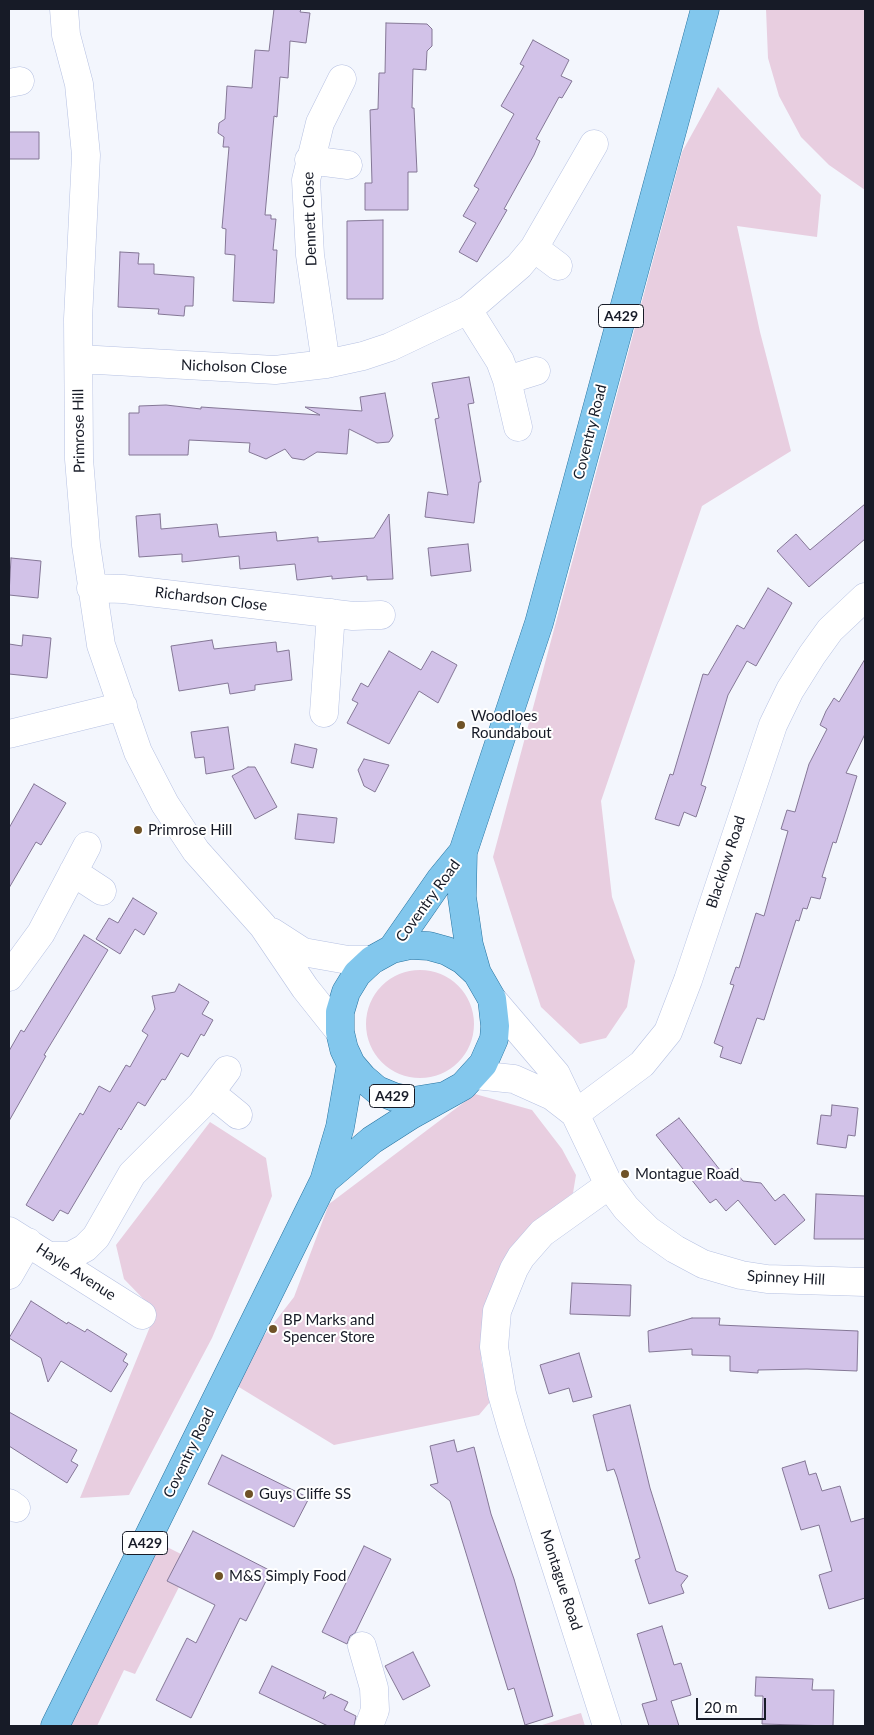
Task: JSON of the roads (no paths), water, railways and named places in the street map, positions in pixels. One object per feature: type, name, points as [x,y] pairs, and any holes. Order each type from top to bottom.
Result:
[{"type":"main road","name":"Coventry Road","points":[[324,1181],[372,1140],[463,1086],[475,1075],[487,1058],[494,1039],[495,1026],[492,999],[477,972],[468,938],[462,897],[463,852],[539,623],[705,9]]},
{"type":"main road","name":"Coventry Road","points":[[444,1096],[413,1100],[394,1097],[377,1090],[351,1064],[344,1049],[340,1032],[340,1012],[346,992],[357,974],[382,955],[463,852]]},
{"type":"main road","name":"Coventry Road","points":[[382,955],[410,945],[429,946],[447,951],[463,960],[477,972]]},
{"type":"main road","name":"Coventry Road","points":[[55,1726],[324,1181],[342,1118],[351,1064]]},
{"type":"street","name":"Primrose Hill","points":[[64,9],[66,35],[79,84],[86,155],[78,319],[79,459],[91,588],[101,645],[138,752],[170,812],[208,866],[262,926],[305,988],[340,1032]]},
{"type":"street","name":"Dennett Close","points":[[326,364],[310,254],[306,180],[309,160],[320,122],[342,80]]},
{"type":"street","name":"Nicholson Close","points":[[78,359],[250,370],[299,368],[326,364],[363,356],[390,347],[468,310],[498,286],[534,248],[594,144]]},
{"type":"street","points":[[309,160],[348,165]]},
{"type":"street","points":[[534,248],[558,266]]},
{"type":"street","points":[[468,310],[500,361],[507,380],[518,427]]},
{"type":"street","points":[[507,380],[536,370]]},
{"type":"street","name":"Richardson Close","points":[[91,588],[123,589],[353,616],[381,615]]},
{"type":"street","name":"Blacklow Road","points":[[575,1114],[642,1064],[668,1032],[688,980],[773,726],[790,690],[812,655],[830,630],[865,597]]},
{"type":"street","points":[[324,713],[331,613]]},
{"type":"street","points":[[9,734],[123,706]]},
{"type":"street","points":[[9,977],[41,934],[87,846]]},
{"type":"street","points":[[73,872],[102,891]]},
{"type":"street","name":"Primrose Hill","points":[[262,926],[303,952],[348,960],[382,955]]},
{"type":"street","name":"Spinney Hill","points":[[492,999],[556,1074],[609,1185],[626,1208],[648,1230],[674,1249],[703,1264],[741,1276],[768,1279],[865,1282]]},
{"type":"street","points":[[9,1275],[29,1243],[70,1256],[86,1248],[96,1236],[132,1174],[211,1093],[227,1070]]},
{"type":"street","name":"Spinney Hill","points":[[475,1075],[514,1079],[552,1096],[575,1114]]},
{"type":"street","points":[[211,1093],[238,1115]]},
{"type":"street","name":"Montague Road","points":[[607,1726],[512,1429],[502,1394],[494,1347],[497,1311],[514,1269],[521,1257],[542,1233],[609,1185]]},
{"type":"street","name":"Hayle Avenue","points":[[29,1243],[142,1315]]},
{"type":"street","points":[[362,1646],[374,1688],[375,1710],[369,1726]]},
{"type":"place","name":"Woodloes Roundabout","points":[[461,725]]},
{"type":"place","name":"Primrose Hill","points":[[138,830]]},
{"type":"place","name":"Montague Road","points":[[625,1174]]},
{"type":"place","name":"BP Marks and Spencer Store","points":[[273,1329]]},
{"type":"place","name":"Guys Cliffe SS","points":[[249,1494]]},
{"type":"place","name":"M&S Simply Food","points":[[219,1576]]}]
